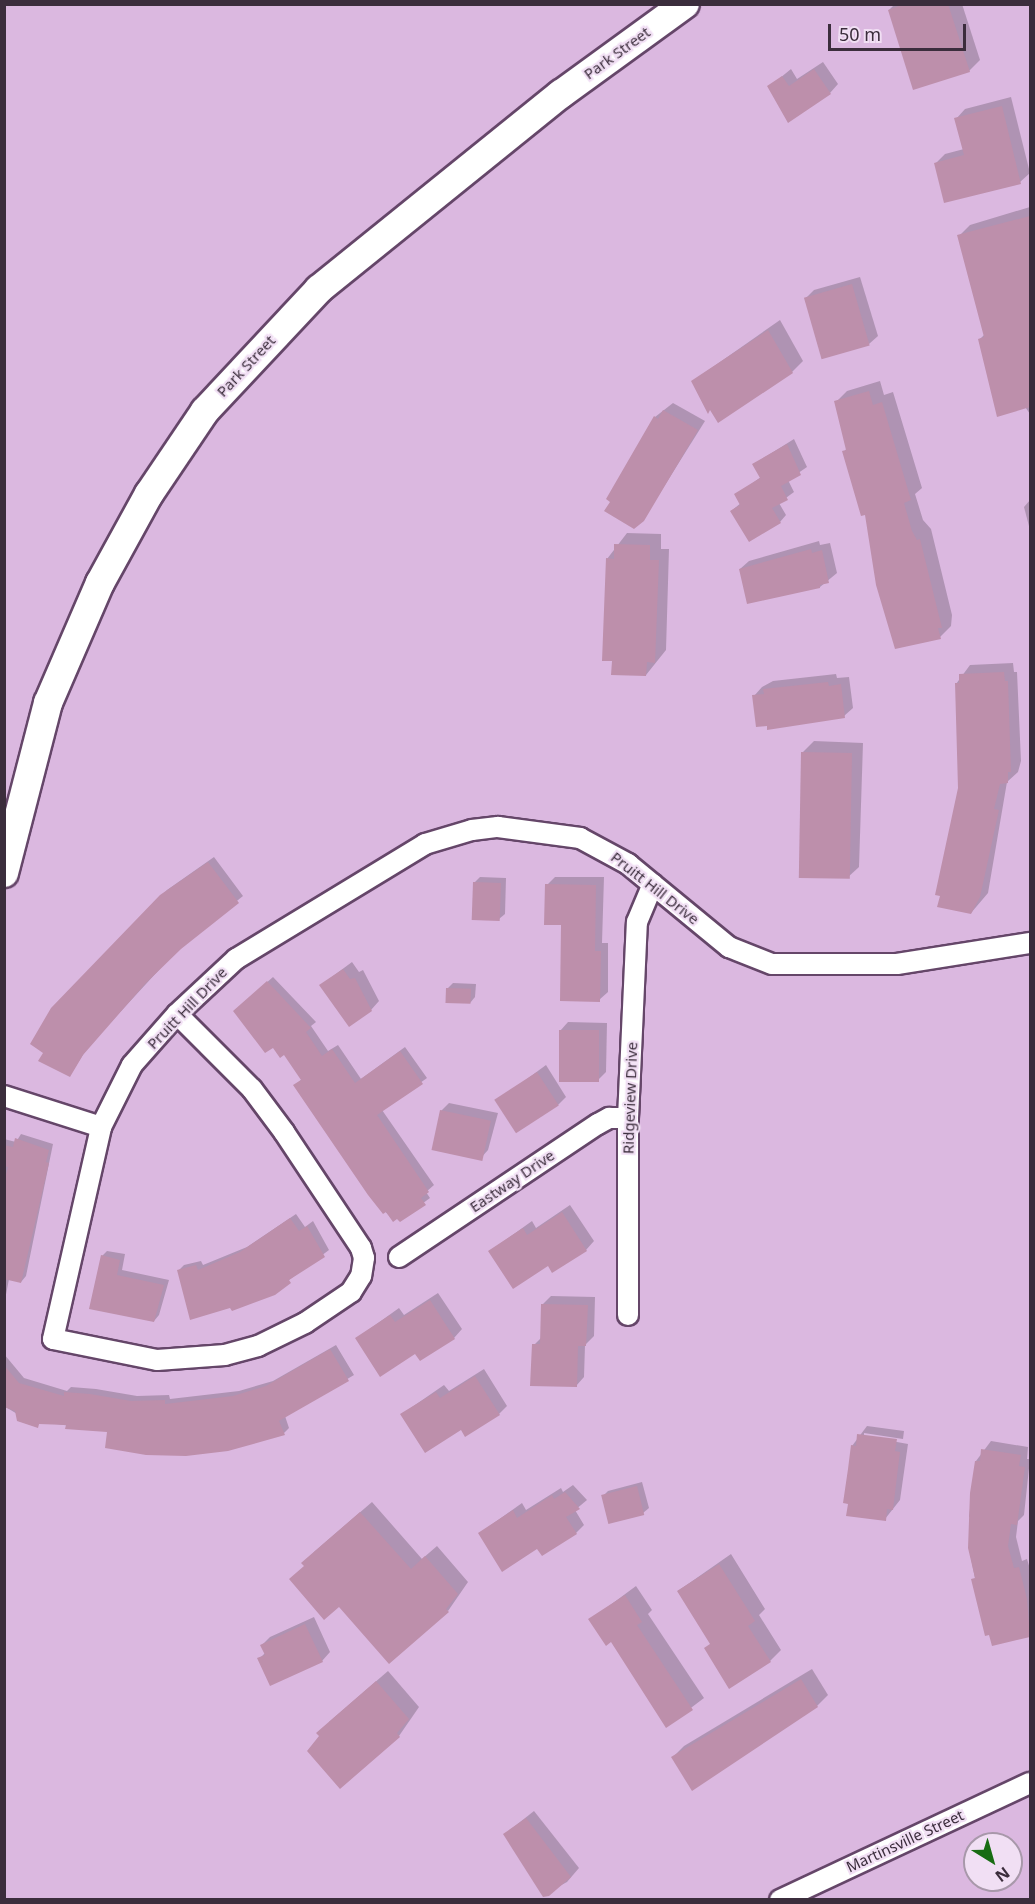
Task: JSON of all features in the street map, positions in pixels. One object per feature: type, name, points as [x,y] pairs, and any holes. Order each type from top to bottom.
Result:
[{"type":"street","name":"Park Street","points":[[4,873],[48,703],[100,583],[149,494],[205,411],[320,290],[561,94],[685,4]]},
{"type":"street","name":"Pruitt Hill Drive","points":[[177,1014],[252,1089],[284,1132],[361,1248],[364,1258],[361,1276],[351,1292],[305,1323],[258,1346],[225,1355],[157,1360],[53,1339],[101,1127],[132,1065],[177,1014],[216,975],[259,943],[402,857],[449,835],[498,827],[580,838],[609,851],[729,947],[772,964],[897,964],[1030,943]]},
{"type":"street","name":"Ridgeview Drive","points":[[628,1315],[628,1118],[636,922],[653,884]]},
{"type":"street","points":[[4,1096],[101,1127]]},
{"type":"street","name":"Eastway Drive","points":[[399,1257],[598,1124],[609,1118],[628,1118]]},
{"type":"street","name":"Martinsville Street","points":[[780,1899],[1030,1783]]},
{"type":"building","points":[[904,4],[948,4],[970,72],[913,90],[888,10]]},
{"type":"building","points":[[814,69],[831,94],[788,123],[767,86],[782,76],[789,86]]},
{"type":"building","points":[[1002,106],[1021,184],[944,203],[934,163],[964,155],[954,118]]},
{"type":"building","points":[[1030,216],[1030,407],[997,417],[978,339],[984,337],[957,235]]},
{"type":"building","points":[[852,284],[870,346],[822,359],[804,298]]},
{"type":"building","points":[[768,330],[793,373],[718,423],[710,410],[708,414],[691,381]]},
{"type":"building","points":[[869,391],[873,405],[882,402],[911,500],[904,503],[912,531],[917,540],[920,539],[942,628],[938,628],[941,639],[895,649],[876,585],[865,515],[861,516],[842,451],[846,450],[834,401]]},
{"type":"building","points":[[663,410],[698,430],[644,521],[634,529],[604,511],[610,502],[606,499],[654,416],[658,419]]},
{"type":"building","points":[[787,444],[801,475],[781,486],[788,500],[772,508],[781,523],[749,542],[730,511],[740,505],[734,494],[760,478],[752,464]]},
{"type":"building","points":[[614,544],[650,545],[650,560],[659,560],[655,663],[647,662],[646,676],[611,675],[612,661],[602,661],[606,558],[614,559]]},
{"type":"building","points":[[811,549],[812,553],[822,550],[829,583],[820,585],[820,588],[747,604],[739,569]]},
{"type":"building","points":[[1004,672],[1005,681],[1008,681],[1011,772],[1008,772],[1008,783],[1000,784],[994,809],[999,810],[980,897],[971,914],[937,907],[940,896],[935,895],[958,788],[955,683],[959,683],[959,674]]},
{"type":"building","points":[[828,682],[829,686],[841,684],[845,718],[767,730],[767,726],[756,727],[752,695],[764,694],[763,689]]},
{"type":"building","points":[[801,752],[852,753],[850,879],[799,878]]},
{"type":"building","points":[[208,862],[239,903],[181,949],[145,984],[83,1055],[70,1077],[38,1061],[43,1053],[30,1044],[51,1008],[160,895]]},
{"type":"building","points":[[473,882],[501,883],[500,921],[472,920]]},
{"type":"building","points":[[545,884],[596,885],[595,951],[601,951],[600,1002],[560,1001],[561,925],[544,925]]},
{"type":"building","points":[[343,969],[350,979],[355,978],[372,1011],[349,1027],[319,985]]},
{"type":"building","points":[[267,981],[311,1028],[306,1032],[322,1056],[332,1049],[355,1083],[400,1051],[423,1084],[377,1115],[429,1192],[421,1198],[426,1205],[400,1222],[397,1219],[393,1222],[386,1212],[383,1214],[368,1195],[293,1085],[301,1080],[284,1055],[280,1058],[273,1048],[265,1053],[233,1011]]},
{"type":"building","points":[[446,988],[471,989],[470,1004],[445,1003]]},
{"type":"building","points":[[559,1030],[599,1030],[599,1082],[559,1082]]},
{"type":"building","points":[[537,1072],[559,1106],[516,1133],[494,1100]]},
{"type":"building","points":[[440,1110],[491,1121],[482,1161],[431,1150]]},
{"type":"building","points":[[15,1138],[49,1150],[46,1162],[49,1163],[21,1283],[4,1279],[4,1182],[8,1167],[4,1166],[4,1145],[13,1147]]},
{"type":"building","points":[[562,1212],[587,1251],[552,1273],[548,1266],[513,1289],[488,1251],[523,1228],[527,1235]]},
{"type":"building","points":[[290,1218],[299,1231],[307,1226],[325,1257],[289,1280],[291,1283],[275,1295],[232,1311],[230,1308],[190,1320],[177,1270],[196,1265],[198,1270],[240,1252]]},
{"type":"building","points":[[101,1255],[120,1260],[117,1275],[164,1285],[154,1322],[89,1309]]},
{"type":"building","points":[[430,1300],[455,1339],[420,1361],[415,1354],[380,1377],[355,1338],[390,1315],[395,1322]]},
{"type":"building","points":[[541,1304],[588,1305],[586,1346],[578,1346],[577,1387],[530,1386],[532,1344],[540,1344]]},
{"type":"building","points":[[330,1349],[349,1381],[279,1421],[285,1435],[228,1451],[186,1456],[146,1455],[105,1448],[107,1432],[65,1429],[66,1425],[39,1424],[38,1428],[17,1421],[15,1411],[4,1407],[4,1365],[19,1383],[64,1396],[64,1392],[90,1394],[131,1401],[165,1400],[165,1404],[233,1396],[266,1386]]},
{"type":"building","points":[[475,1376],[500,1415],[465,1437],[461,1430],[425,1453],[400,1414],[436,1392],[440,1398]]},
{"type":"building","points":[[857,1434],[897,1439],[895,1451],[900,1452],[893,1510],[887,1509],[886,1521],[846,1516],[848,1504],[843,1503],[851,1445],[856,1446]]},
{"type":"building","points":[[981,1449],[1021,1455],[1019,1466],[1025,1467],[1017,1525],[1011,1524],[1008,1546],[1014,1568],[1019,1567],[1027,1599],[1030,1637],[992,1646],[989,1635],[985,1636],[971,1579],[975,1578],[968,1548],[970,1493],[975,1461],[980,1461]]},
{"type":"building","points":[[637,1486],[644,1515],[608,1524],[601,1495]]},
{"type":"building","points":[[565,1492],[580,1509],[566,1517],[577,1534],[542,1556],[537,1549],[502,1572],[478,1533],[513,1510],[517,1518],[552,1495],[554,1499]]},
{"type":"building","points":[[360,1512],[411,1569],[425,1556],[458,1594],[446,1609],[449,1612],[389,1664],[339,1607],[324,1620],[289,1579],[304,1566],[301,1563]]},
{"type":"building","points":[[719,1564],[755,1621],[748,1626],[771,1662],[729,1689],[704,1648],[710,1644],[677,1591]]},
{"type":"building","points":[[625,1595],[642,1622],[637,1625],[693,1710],[666,1728],[611,1642],[606,1646],[588,1619]]},
{"type":"building","points":[[305,1624],[323,1662],[270,1686],[257,1658],[265,1655],[260,1645]]},
{"type":"building","points":[[801,1679],[818,1707],[692,1791],[671,1757]]},
{"type":"building","points":[[376,1681],[409,1719],[397,1733],[400,1737],[340,1789],[307,1751],[319,1736],[316,1733]]},
{"type":"building","points":[[526,1818],[571,1877],[549,1896],[543,1897],[503,1834]]}]
